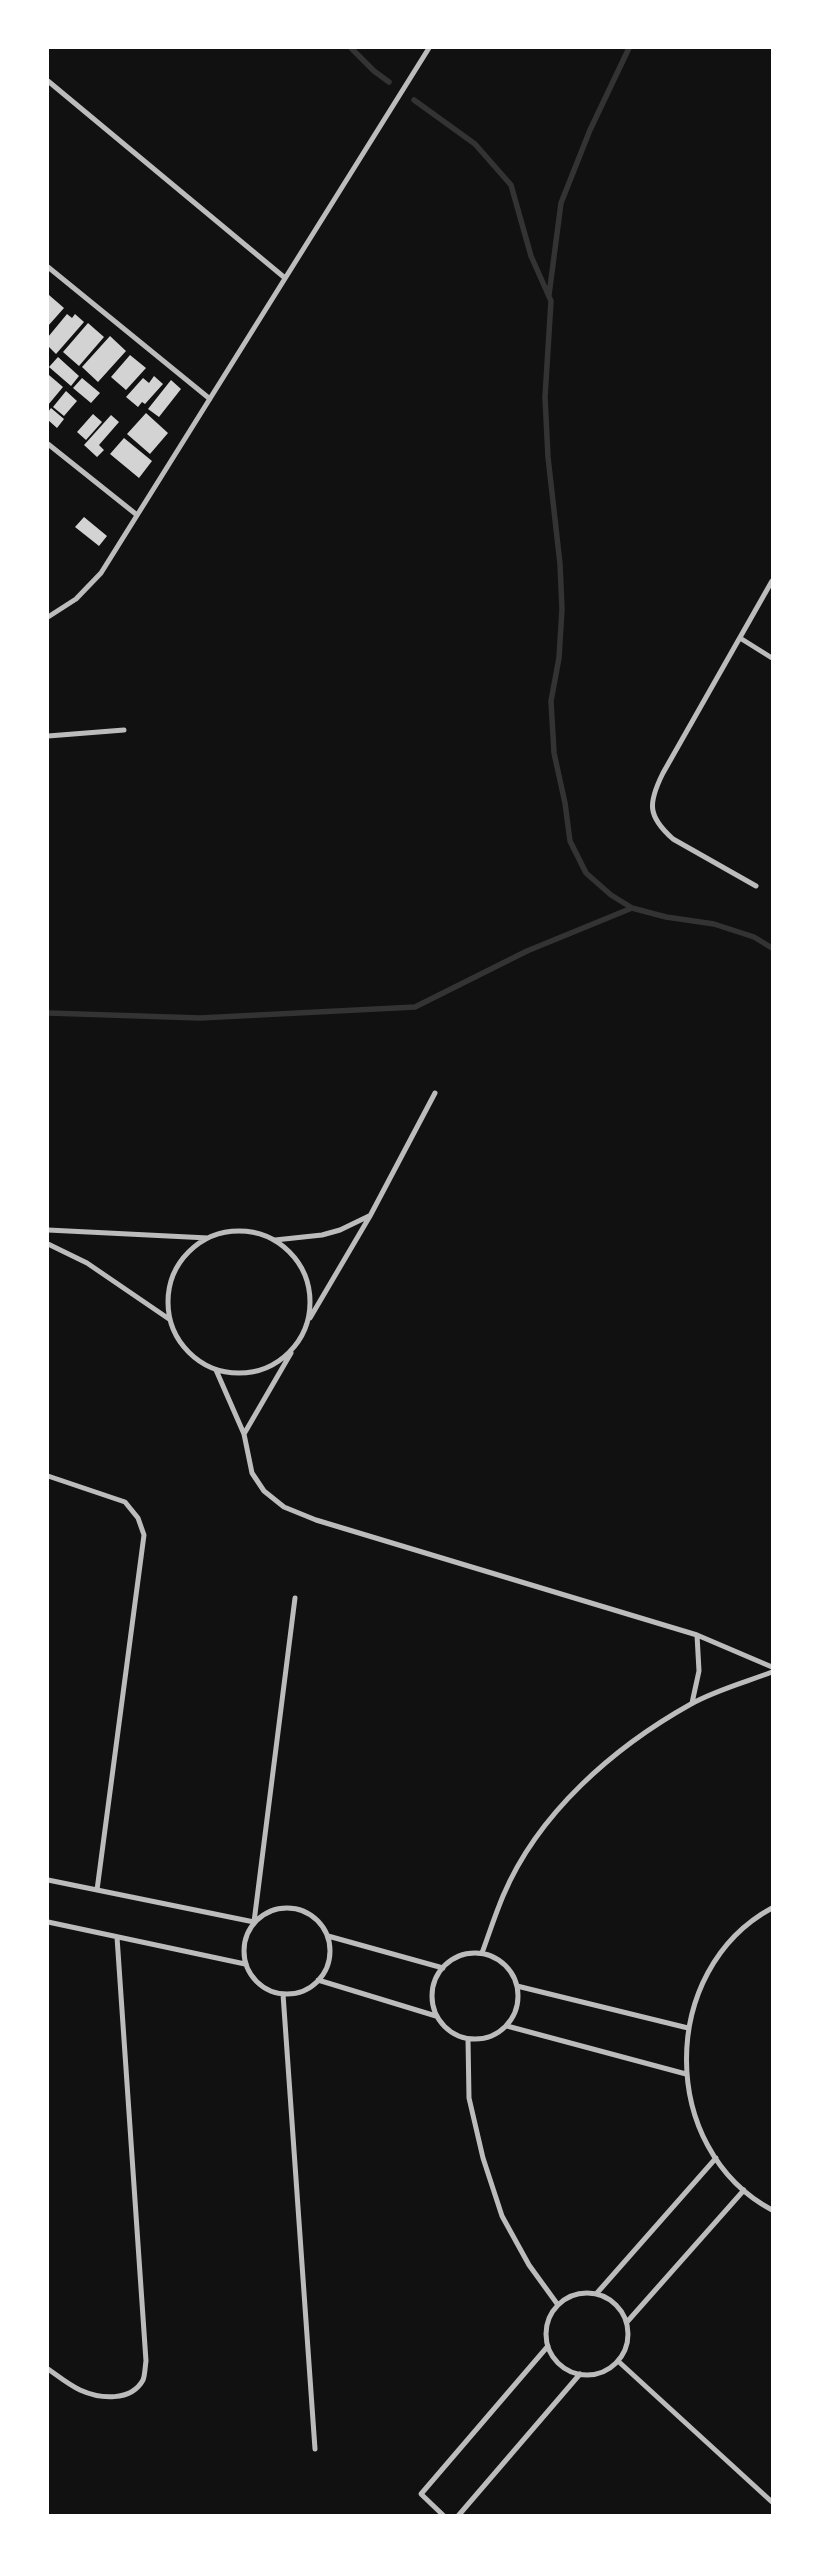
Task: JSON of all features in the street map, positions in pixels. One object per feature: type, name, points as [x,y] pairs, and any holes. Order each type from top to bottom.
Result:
[{"type":"street","points":[[48,616],[76,599],[101,573],[428,48]]},
{"type":"street","points":[[48,81],[285,278]]},
{"type":"street","points":[[48,267],[210,399]]},
{"type":"street","points":[[48,444],[137,515]]},
{"type":"street","points":[[756,886],[673,839],[661,829],[653,816],[652,800],[655,789],[772,581]]},
{"type":"street","points":[[740,638],[772,658]]},
{"type":"street","points":[[48,736],[124,730]]},
{"type":"street","points":[[244,1434],[309,1318],[370,1216],[435,1093]]},
{"type":"street","points":[[275,1240],[322,1235],[340,1230],[370,1216]]},
{"type":"street","points":[[48,1230],[208,1238]]},
{"type":"street","points":[[292,1351],[263,1370],[240,1374],[216,1370],[195,1359],[179,1341],[170,1319],[168,1295],[174,1271],[189,1252],[208,1238],[230,1231],[253,1232],[275,1240],[293,1254],[305,1273],[311,1296],[309,1318]]},
{"type":"street","points":[[48,1244],[87,1263],[170,1319]]},
{"type":"street","points":[[216,1370],[244,1434],[252,1473],[264,1491],[284,1507],[316,1520],[697,1635],[772,1667]]},
{"type":"street","points":[[48,1476],[125,1502],[138,1518],[144,1535],[97,1890]]},
{"type":"street","points":[[254,1922],[264,1914],[276,1909],[289,1907],[313,1916],[322,1925],[328,1936],[329,1960],[318,1980],[308,1988],[296,1993],[283,1994],[270,1991],[251,1975],[246,1964],[244,1942],[254,1922],[295,1598]]},
{"type":"street","points":[[692,1704],[700,1671],[697,1635]]},
{"type":"street","points":[[482,1953],[503,1895],[526,1852],[560,1806],[607,1760],[692,1704],[772,1672]]},
{"type":"street","points":[[48,1880],[254,1922]]},
{"type":"street","points":[[772,1908],[748,1925],[730,1942],[716,1961],[694,2004],[688,2028],[686,2074],[695,2118],[716,2158],[744,2190],[772,2210]]},
{"type":"street","points":[[48,1922],[246,1964]]},
{"type":"street","points":[[328,1936],[442,1968]]},
{"type":"street","points":[[48,2369],[80,2390],[110,2397],[124,2396],[134,2391],[144,2379],[146,2361],[117,1937]]},
{"type":"street","points":[[482,1953],[503,1963],[512,1973],[517,1986],[518,2000],[515,2014],[507,2026],[496,2034],[482,2039],[468,2039],[456,2035],[444,2027],[436,2016],[432,2004],[432,1991],[442,1968],[465,1954],[482,1953]]},
{"type":"street","points":[[318,1980],[436,2016]]},
{"type":"street","points":[[517,1986],[688,2028]]},
{"type":"street","points":[[283,1994],[315,2449]]},
{"type":"street","points":[[507,2026],[686,2074]]},
{"type":"street","points":[[468,2039],[469,2098],[483,2158],[502,2216],[529,2265],[558,2305]]},
{"type":"street","points":[[597,2293],[716,2158]]},
{"type":"street","points":[[627,2322],[744,2190]]},
{"type":"street","points":[[597,2293],[616,2304],[627,2322],[627,2342],[618,2361],[607,2370],[594,2374],[580,2374],[560,2364],[548,2346],[547,2324],[558,2305],[576,2294],[597,2293]]},
{"type":"street","points":[[444,2516],[421,2494],[548,2346]]},
{"type":"street","points":[[618,2361],[772,2502]]},
{"type":"street","points":[[458,2516],[580,2374]]},
{"type":"building","points":[[49,295],[64,308],[48,326],[48,297]]},
{"type":"building","points":[[67,314],[72,318],[75,314],[84,322],[56,354],[48,346],[48,337]]},
{"type":"building","points":[[88,323],[104,337],[79,366],[63,352]]},
{"type":"building","points":[[110,336],[126,351],[98,382],[82,367]]},
{"type":"building","points":[[130,355],[146,368],[126,390],[111,377]]},
{"type":"building","points":[[58,357],[79,376],[71,386],[49,367]]},
{"type":"building","points":[[48,376],[63,387],[48,405]]},
{"type":"building","points":[[154,376],[163,384],[145,404],[142,402],[138,407],[126,397],[143,378],[149,383]]},
{"type":"building","points":[[82,378],[100,393],[91,403],[73,388]]},
{"type":"building","points":[[171,380],[181,389],[159,417],[148,409]]},
{"type":"building","points":[[66,391],[77,401],[64,416],[53,407]]},
{"type":"building","points":[[51,408],[64,419],[57,428],[48,420],[48,412]]},
{"type":"building","points":[[146,413],[168,433],[150,454],[127,434]]},
{"type":"building","points":[[93,414],[102,422],[86,440],[77,432]]},
{"type":"building","points":[[111,415],[119,422],[99,445],[104,450],[97,457],[84,445]]},
{"type":"building","points":[[124,438],[152,461],[139,478],[110,454]]},
{"type":"building","points":[[84,517],[107,536],[99,546],[75,527]]},
{"type":"waterway","points":[[351,48],[374,71],[389,82]]},
{"type":"waterway","points":[[549,295],[561,203],[590,130],[629,48]]},
{"type":"waterway","points":[[414,100],[475,144],[511,185],[531,256],[551,301],[545,397],[548,457],[560,564],[562,609],[559,658],[551,701],[554,753],[565,803],[570,841],[586,873],[611,895],[632,908],[666,917],[714,924],[754,937],[772,948]]},
{"type":"waterway","points":[[48,1013],[200,1018],[415,1007],[527,951],[632,908]]}]
